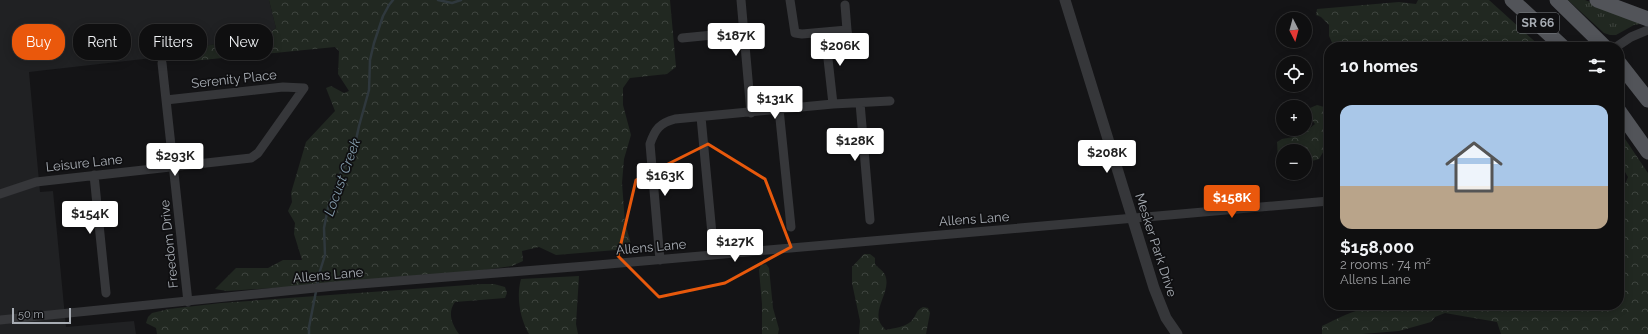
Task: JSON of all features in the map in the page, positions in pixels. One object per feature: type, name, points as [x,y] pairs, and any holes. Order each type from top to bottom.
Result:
[{"type":"main road","name":"SR 66","points":[[1512,0],[1538,22],[1558,42]]},
{"type":"main road","name":"SR 66","points":[[1557,0],[1600,42]]},
{"type":"main road","points":[[1597,0],[1648,19]]},
{"type":"main road","points":[[1624,69],[1648,100]]},
{"type":"main road","points":[[1624,118],[1648,152]]},
{"type":"street","points":[[741,0],[751,113]]},
{"type":"street","points":[[790,0],[795,33],[802,34],[847,30]]},
{"type":"street","name":"Mesker Park Drive","points":[[1065,0],[1159,303],[1166,318],[1177,334]]},
{"type":"street","points":[[845,4],[850,51]]},
{"type":"street","points":[[1624,42],[1648,30]]},
{"type":"street","points":[[682,38],[744,32]]},
{"type":"street","points":[[825,32],[833,104]]},
{"type":"street","name":"Freedom Drive","points":[[162,64],[188,302]]},
{"type":"street","name":"Serenity Place","points":[[166,100],[284,87],[304,88]]},
{"type":"street","name":"Leisure Lane","points":[[0,194],[36,182],[248,159],[255,156],[304,88]]},
{"type":"street","points":[[660,260],[650,144],[659,125],[675,119],[751,113],[833,104],[890,101]]},
{"type":"street","points":[[860,103],[870,220]]},
{"type":"street","points":[[780,109],[791,227]]},
{"type":"street","points":[[701,117],[712,234]]},
{"type":"street","points":[[94,175],[106,293]]},
{"type":"street","name":"Allens Lane","points":[[0,320],[335,286],[660,260],[1324,201]]},
{"type":"highlighted area","points":[[708,144],[765,179],[791,247],[725,283],[659,297],[618,256],[636,180]]},
{"type":"shaded area","points":[[0,0],[269,0],[276,28],[273,30],[273,24],[215,24],[215,44],[207,46],[207,24],[139,24],[139,60],[29,72],[40,192],[53,191],[66,327],[134,321],[136,334],[0,334]]},
{"type":"green space","points":[[269,0],[670,0],[676,67],[667,74],[630,78],[623,88],[623,105],[631,135],[624,159],[622,183],[625,223],[631,244],[628,249],[556,255],[539,247],[522,251],[523,261],[512,266],[437,277],[227,291],[215,289],[236,268],[268,268],[283,260],[302,260],[294,234],[295,223],[288,211],[292,202],[291,193],[306,142],[335,111],[326,88],[331,86],[344,93],[349,91],[338,74],[339,51],[335,47],[273,53],[273,30],[276,28]]},
{"type":"green space","points":[[1418,0],[1489,0],[1535,42],[1332,42],[1329,36],[1329,25],[1321,17],[1316,15],[1317,9],[1399,2],[1416,4]]},
{"type":"green space","points":[[1568,0],[1585,0],[1646,23],[1634,25],[1616,35],[1610,35],[1604,33]]},
{"type":"green space","points":[[215,44],[215,59],[207,60],[207,46]]},
{"type":"green space","points":[[1317,105],[1324,107],[1324,151],[1319,159],[1312,161],[1312,144],[1277,144],[1277,142],[1282,139],[1294,136],[1312,136],[1312,126],[1315,124],[1312,120],[1312,107]]},
{"type":"green space","points":[[1624,137],[1648,173],[1648,334],[1501,334],[1497,322],[1445,313],[1435,317],[1431,322],[1399,331],[1362,334],[1322,334],[1322,326],[1360,310],[1624,310],[1624,186],[1628,177],[1624,170]]},
{"type":"green space","points":[[864,254],[870,254],[875,258],[875,264],[885,275],[887,282],[886,289],[879,310],[879,317],[886,330],[908,324],[923,307],[928,308],[930,313],[926,334],[859,334],[860,321],[852,283],[852,267]]},
{"type":"green space","points":[[766,264],[769,268],[773,308],[779,329],[778,334],[762,334],[762,304],[759,270],[761,265]]},
{"type":"green space","points":[[579,276],[576,324],[578,334],[529,334],[521,314],[519,293],[521,279]]},
{"type":"green space","points":[[494,284],[505,287],[507,293],[505,298],[455,302],[451,310],[451,318],[459,334],[157,334],[156,328],[146,323],[148,317],[152,313],[169,309],[221,303]]},
{"type":"waterway","name":"Locust Creek","points":[[309,334],[309,327],[320,271],[325,255],[324,228],[328,208],[341,172],[354,149],[369,90],[370,60],[374,43],[383,16],[393,0]]},
{"type":"waterway","name":"Locust Creek","points":[[438,0],[452,3],[461,0]]}]
